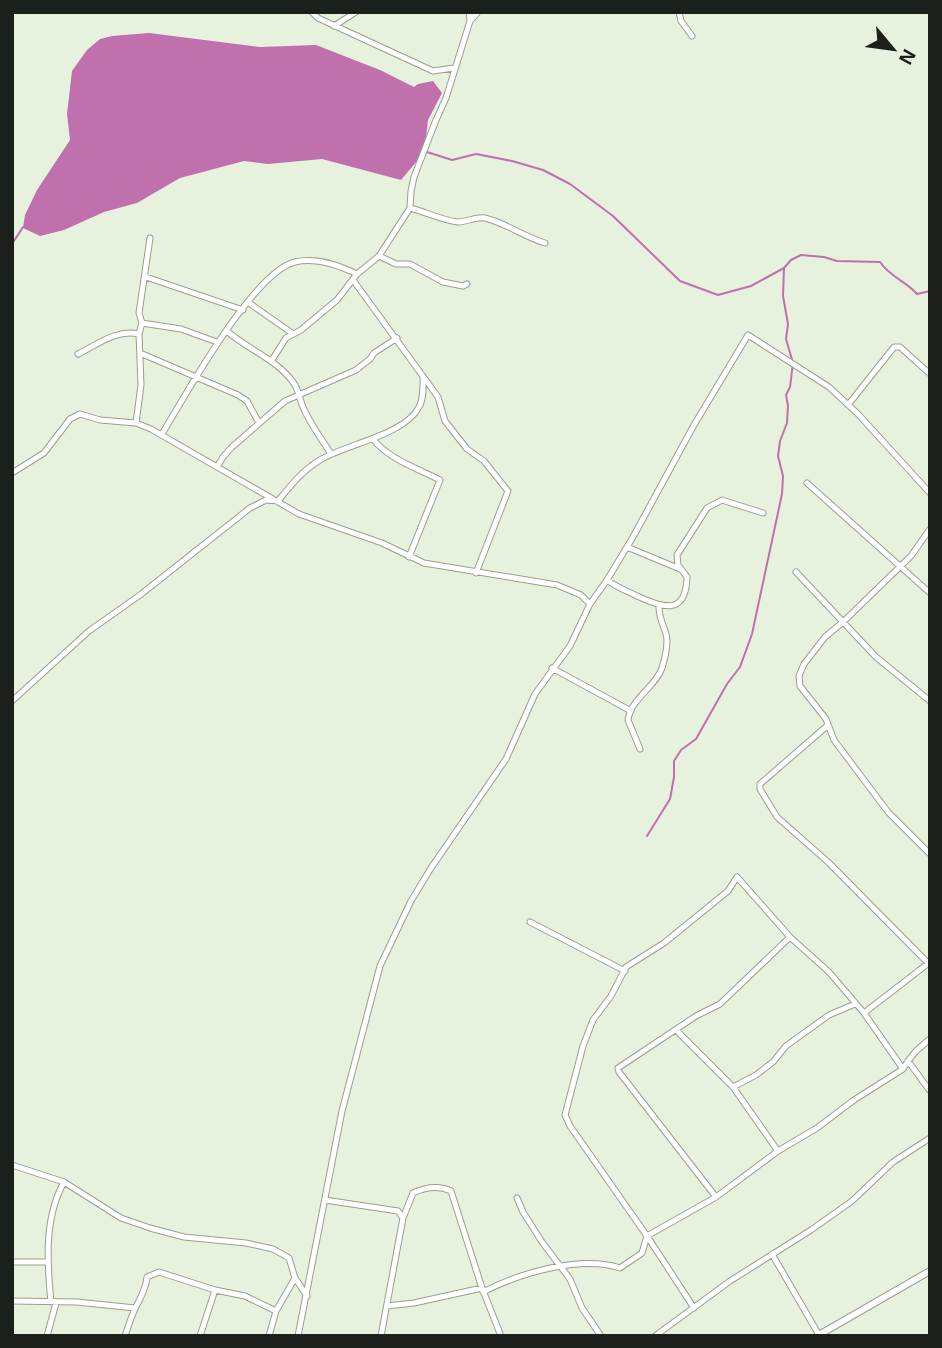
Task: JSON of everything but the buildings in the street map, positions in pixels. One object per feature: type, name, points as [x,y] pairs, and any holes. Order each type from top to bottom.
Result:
[{"type":"street","points":[[312,12],[334,26],[433,71],[454,68]]},
{"type":"street","points":[[334,26],[356,12]]},
{"type":"street","points":[[468,12],[470,21]]},
{"type":"street","points":[[272,360],[286,338],[301,330],[337,300],[355,277],[379,256],[410,208],[411,191],[423,155],[446,98],[470,21],[478,12]]},
{"type":"street","points":[[679,12],[681,21],[692,36]]},
{"type":"street","points":[[410,208],[447,220],[471,222],[485,218],[545,243]]},
{"type":"street","points":[[136,423],[141,385],[139,334],[142,323],[139,313],[150,238]]},
{"type":"street","points":[[379,256],[396,264],[411,264],[443,282],[463,286],[467,284]]},
{"type":"street","points":[[162,434],[217,342],[269,280],[293,262],[318,261],[343,268],[355,277],[380,321],[397,338],[438,397],[446,421],[467,449],[484,461],[508,491],[476,573]]},
{"type":"street","points":[[145,277],[243,310]]},
{"type":"street","points":[[249,303],[292,333]]},
{"type":"street","points":[[142,323],[181,329],[217,342]]},
{"type":"street","points":[[78,354],[127,331],[139,334]]},
{"type":"street","points":[[228,332],[248,348],[272,360],[292,381],[300,393],[302,405],[314,430],[331,454]]},
{"type":"street","points":[[299,1336],[342,1111],[380,965],[411,901],[506,759],[535,694],[570,646],[590,604],[627,547],[694,425],[748,335],[829,387],[930,493]]},
{"type":"street","points":[[217,467],[223,457],[285,401],[356,370],[374,353],[397,338]]},
{"type":"street","points":[[848,405],[894,347],[900,347],[930,374]]},
{"type":"street","points":[[140,354],[197,376],[247,401],[259,423]]},
{"type":"street","points":[[278,501],[299,476],[331,454],[373,439],[412,417],[423,396],[423,376]]},
{"type":"street","points":[[12,473],[44,453],[70,419],[80,414],[100,420],[136,423],[162,434],[309,518],[382,543],[424,563],[556,585],[581,595],[590,604]]},
{"type":"street","points":[[373,439],[378,446],[396,458],[440,480],[409,557]]},
{"type":"street","points":[[807,483],[930,593]]},
{"type":"street","points":[[12,701],[89,631],[140,595],[250,508],[266,500],[278,501]]},
{"type":"street","points":[[680,569],[677,555],[707,508],[722,500],[763,513]]},
{"type":"street","points":[[930,529],[900,568],[825,636],[804,664],[799,676],[800,686],[818,708],[834,740],[888,812],[930,854]]},
{"type":"street","points":[[607,580],[659,607],[673,607],[684,594],[687,576],[680,569],[627,547]]},
{"type":"street","points":[[796,572],[884,665],[930,702]]},
{"type":"street","points":[[640,749],[629,725],[631,710],[661,670],[667,643],[659,617],[659,607]]},
{"type":"street","points":[[552,668],[631,710]]},
{"type":"street","points":[[827,726],[760,784],[760,789],[777,817],[821,855],[929,963],[864,1013]]},
{"type":"street","points":[[694,1308],[565,1115],[580,1056],[593,1020],[626,967],[659,948],[728,891],[737,877],[790,937],[829,972],[864,1013],[903,1069]]},
{"type":"street","points":[[530,922],[625,971]]},
{"type":"street","points":[[716,1196],[618,1069],[623,1063],[720,1004],[790,937]]},
{"type":"street","points":[[733,1087],[756,1075],[773,1062],[786,1046],[829,1014],[855,1004]]},
{"type":"street","points":[[676,1030],[733,1087],[778,1151]]},
{"type":"street","points":[[387,1306],[483,1290],[532,1271],[607,1264],[620,1268],[642,1253],[647,1236],[716,1196],[778,1151],[817,1128],[854,1100],[903,1069],[916,1051],[930,1039]]},
{"type":"street","points":[[908,1061],[930,1091]]},
{"type":"street","points":[[655,1336],[811,1230],[852,1200],[893,1162],[930,1138]]},
{"type":"street","points":[[12,1165],[64,1182],[121,1218],[150,1228],[184,1237],[239,1241],[273,1249],[289,1258],[295,1278],[307,1296]]},
{"type":"street","points":[[47,1336],[54,1303],[47,1262],[56,1196],[64,1182]]},
{"type":"street","points":[[382,1336],[403,1218],[413,1193],[426,1187],[451,1191],[501,1336]]},
{"type":"street","points":[[517,1198],[525,1216],[570,1279],[582,1308],[601,1336]]},
{"type":"street","points":[[325,1200],[398,1211],[403,1218]]},
{"type":"street","points":[[772,1254],[818,1335],[930,1271]]},
{"type":"street","points":[[12,1262],[47,1262]]},
{"type":"street","points":[[125,1336],[135,1308],[140,1303],[147,1277],[152,1273],[159,1272],[215,1290],[244,1296],[276,1311]]},
{"type":"street","points":[[269,1336],[276,1311],[295,1278]]},
{"type":"street","points":[[200,1336],[215,1290]]},
{"type":"street","points":[[12,1301],[77,1302],[135,1308]]},
{"type":"shaded area","points":[[149,33],[260,47],[316,45],[380,70],[414,87],[433,81],[442,93],[428,120],[426,138],[417,161],[401,180],[322,159],[268,164],[244,161],[180,178],[137,203],[104,212],[64,230],[40,236],[23,228],[25,215],[37,190],[70,140],[67,114],[72,71],[87,50],[100,39]]},
{"type":"waterway","points":[[427,152],[452,160],[476,154],[543,170],[570,184],[613,216],[680,281],[718,295],[751,286],[801,255],[837,261],[880,262],[888,272],[917,294],[930,291]]},
{"type":"waterway","points":[[12,244],[23,227]]},
{"type":"waterway","points":[[647,836],[670,799],[674,761],[681,750],[696,739],[727,684],[740,667],[752,634],[782,494],[783,476],[778,456],[787,423],[786,395],[790,387],[793,363],[786,339],[788,324],[783,296],[784,268]]}]
